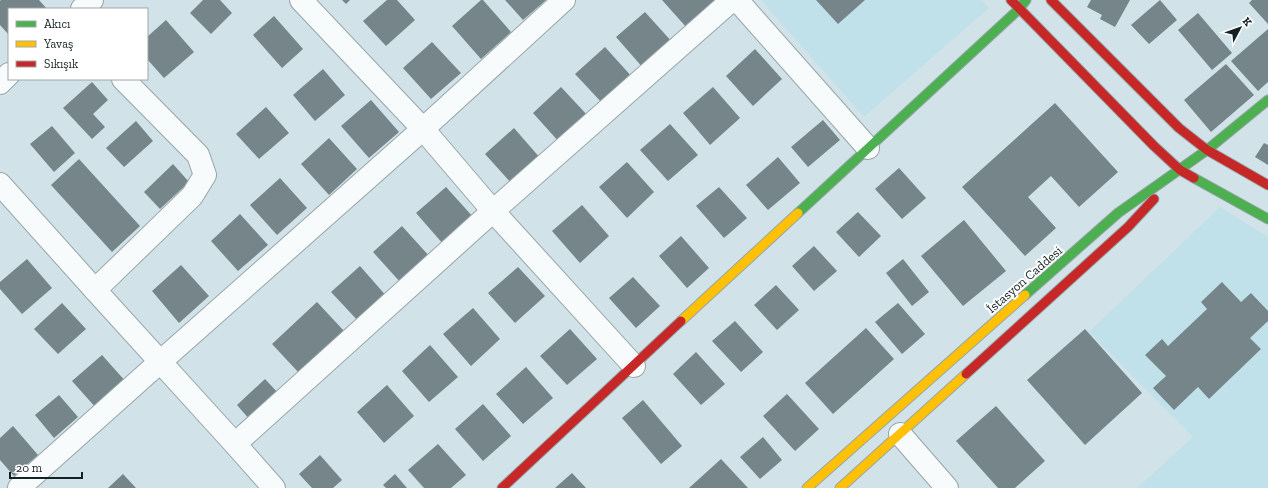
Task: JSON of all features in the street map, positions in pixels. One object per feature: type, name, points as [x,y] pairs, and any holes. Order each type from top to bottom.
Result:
[{"type":"main road","points":[[1011,0],[1154,146],[1180,170],[1268,219]]},
{"type":"main road","points":[[502,488],[1019,9],[1026,0]]},
{"type":"main road","points":[[1051,0],[1179,128],[1207,150],[1268,185]]},
{"type":"main road","name":"İstasyon Caddesi","points":[[807,488],[1118,213],[1207,150],[1268,100]]},
{"type":"main road","points":[[840,488],[1128,227],[1180,170]]},
{"type":"street","points":[[83,8],[92,0]]},
{"type":"street","points":[[301,0],[424,129],[493,210],[634,366]]},
{"type":"street","points":[[19,488],[424,129],[564,0]]},
{"type":"street","points":[[235,444],[493,210],[732,0]]},
{"type":"street","points":[[737,0],[868,148]]},
{"type":"street","points":[[0,83],[8,75]]},
{"type":"street","points":[[95,290],[192,196],[205,174],[198,154],[124,80]]},
{"type":"street","points":[[4,197],[95,290],[274,488]]},
{"type":"street","points":[[900,434],[947,488]]},
{"type":"shaded area","points":[[761,0],[982,0],[989,8],[864,117]]},
{"type":"shaded area","points":[[1220,207],[1268,237],[1268,488],[1137,488],[1193,437],[1089,332]]},
{"type":"building","points":[[39,0],[46,8],[8,8],[8,34],[0,25],[0,1]]},
{"type":"building","points":[[203,0],[220,0],[232,13],[211,34],[190,13]]},
{"type":"building","points":[[342,0],[350,0],[346,4]]},
{"type":"building","points":[[387,0],[397,0],[415,20],[386,46],[363,21]]},
{"type":"building","points":[[481,0],[483,0],[511,32],[481,59],[452,26]]},
{"type":"building","points":[[505,0],[546,0],[523,20]]},
{"type":"building","points":[[662,0],[716,0],[687,28]]},
{"type":"building","points":[[816,0],[865,0],[838,24]]},
{"type":"building","points":[[1091,0],[1130,0],[1115,27],[1100,19],[1102,15],[1087,7]]},
{"type":"building","points":[[1160,0],[1177,20],[1149,44],[1131,25]]},
{"type":"building","points":[[1252,0],[1268,0],[1268,24],[1249,3]]},
{"type":"building","points":[[645,12],[673,43],[644,69],[616,37]]},
{"type":"building","points":[[1198,13],[1232,53],[1212,70],[1178,30]]},
{"type":"building","points":[[274,16],[303,49],[282,68],[253,35]]},
{"type":"building","points":[[166,20],[194,52],[164,78],[148,60],[148,36]]},
{"type":"building","points":[[1268,29],[1268,82],[1258,91],[1231,61]]},
{"type":"building","points":[[432,42],[461,73],[431,99],[403,68]]},
{"type":"building","points":[[605,47],[633,78],[604,105],[575,74]]},
{"type":"building","points":[[755,49],[782,79],[753,106],[726,76]]},
{"type":"building","points":[[1226,64],[1254,95],[1211,132],[1184,100]]},
{"type":"building","points":[[323,69],[345,95],[315,121],[293,95]]},
{"type":"building","points":[[92,82],[108,100],[93,114],[105,127],[92,139],[63,108]]},
{"type":"building","points":[[561,87],[589,117],[560,143],[533,113]]},
{"type":"building","points":[[713,87],[740,118],[710,145],[683,113]]},
{"type":"building","points":[[371,100],[399,132],[369,158],[341,126]]},
{"type":"building","points":[[1055,103],[1118,172],[1079,207],[1051,176],[1028,197],[1056,228],[1025,256],[962,187]]},
{"type":"building","points":[[266,107],[289,133],[259,159],[236,134]]},
{"type":"building","points":[[823,120],[840,140],[808,167],[791,147]]},
{"type":"building","points":[[136,121],[153,141],[124,167],[106,148]]},
{"type":"building","points":[[670,124],[698,155],[668,181],[640,150]]},
{"type":"building","points":[[52,126],[75,153],[54,172],[30,144]]},
{"type":"building","points":[[514,128],[541,159],[513,185],[485,154]]},
{"type":"building","points":[[329,138],[357,169],[329,195],[301,164]]},
{"type":"building","points":[[1264,143],[1268,145],[1268,165],[1255,157]]},
{"type":"building","points":[[778,157],[800,183],[768,210],[746,185]]},
{"type":"building","points":[[79,159],[140,226],[112,252],[51,185]]},
{"type":"building","points":[[627,162],[654,192],[627,218],[599,187]]},
{"type":"building","points":[[173,164],[189,182],[160,209],[144,192]]},
{"type":"building","points":[[899,168],[926,198],[902,219],[875,189]]},
{"type":"building","points":[[280,178],[307,208],[277,235],[250,205]]},
{"type":"building","points":[[446,187],[474,218],[444,245],[416,213]]},
{"type":"building","points":[[719,187],[747,218],[724,238],[696,206]]},
{"type":"building","points":[[582,205],[609,236],[580,263],[552,231]]},
{"type":"building","points":[[858,212],[881,236],[859,257],[836,232]]},
{"type":"building","points":[[240,214],[268,245],[238,271],[211,241]]},
{"type":"building","points":[[964,220],[1006,271],[963,306],[921,256]]},
{"type":"building","points":[[402,226],[430,257],[401,283],[373,252]]},
{"type":"building","points":[[681,236],[709,268],[687,288],[659,256]]},
{"type":"building","points":[[814,246],[837,271],[814,291],[792,266]]},
{"type":"building","points":[[27,259],[52,288],[22,314],[0,289],[0,282]]},
{"type":"building","points":[[903,259],[929,292],[912,306],[886,273]]},
{"type":"building","points":[[181,265],[209,296],[179,323],[152,291]]},
{"type":"building","points":[[360,266],[388,298],[360,323],[331,292]]},
{"type":"building","points":[[518,267],[545,296],[515,323],[488,293]]},
{"type":"building","points":[[633,277],[660,306],[636,328],[609,298]]},
{"type":"building","points":[[1222,282],[1241,302],[1251,293],[1268,311],[1268,321],[1250,338],[1261,349],[1209,399],[1198,387],[1174,410],[1153,388],[1166,376],[1145,355],[1162,339],[1168,346],[1207,309],[1201,302]]},
{"type":"building","points":[[776,285],[799,310],[777,330],[754,305]]},
{"type":"building","points":[[317,302],[344,331],[299,373],[272,344]]},
{"type":"building","points":[[62,303],[86,329],[58,354],[34,329]]},
{"type":"building","points":[[898,303],[925,334],[902,354],[875,322]]},
{"type":"building","points":[[473,308],[500,339],[471,366],[443,334]]},
{"type":"building","points":[[735,321],[763,352],[741,372],[712,341]]},
{"type":"building","points":[[866,328],[894,359],[833,414],[805,383]]},
{"type":"building","points":[[570,329],[597,359],[567,385],[540,356]]},
{"type":"building","points":[[1085,329],[1142,393],[1085,445],[1027,380]]},
{"type":"building","points":[[430,345],[458,377],[429,402],[402,371]]},
{"type":"building","points":[[696,352],[725,384],[701,405],[673,374]]},
{"type":"building","points":[[102,355],[127,383],[97,409],[72,381]]},
{"type":"building","points":[[526,367],[553,398],[523,424],[496,394]]},
{"type":"building","points":[[265,379],[279,394],[250,420],[237,405]]},
{"type":"building","points":[[387,385],[414,416],[384,443],[357,412]]},
{"type":"building","points":[[787,394],[819,429],[795,451],[763,416]]},
{"type":"building","points":[[59,395],[78,417],[54,438],[35,415]]},
{"type":"building","points":[[643,400],[682,446],[661,464],[622,418]]},
{"type":"building","points":[[483,404],[511,436],[483,461],[455,429]]},
{"type":"building","points":[[996,406],[1045,461],[1015,488],[998,488],[956,441]]},
{"type":"building","points":[[13,426],[38,455],[14,476],[0,460],[0,438]]},
{"type":"building","points":[[763,437],[782,460],[760,479],[740,457]]},
{"type":"building","points":[[438,444],[466,475],[451,488],[424,488],[408,470]]},
{"type":"building","points":[[320,455],[342,480],[333,488],[312,488],[299,474]]},
{"type":"building","points":[[721,459],[748,488],[689,488]]},
{"type":"building","points":[[572,473],[586,488],[555,488]]},
{"type":"building","points":[[123,474],[136,488],[108,488]]},
{"type":"building","points":[[395,474],[407,488],[386,488],[383,485]]},
{"type":"traffic: fast","points":[[798,213],[1019,9],[1026,0]]},
{"type":"traffic: fast","points":[[1025,295],[1118,213],[1207,150],[1268,100]]},
{"type":"traffic: fast","points":[[1194,178],[1268,219]]},
{"type":"traffic: slow","points":[[681,321],[798,213]]},
{"type":"traffic: slow","points":[[807,488],[1025,295]]},
{"type":"traffic: slow","points":[[840,488],[966,374]]},
{"type":"traffic: jam","points":[[1011,0],[1154,146],[1180,170],[1194,178]]},
{"type":"traffic: jam","points":[[1051,0],[1179,128],[1207,150],[1268,185]]},
{"type":"traffic: jam","points":[[966,374],[1128,227],[1154,199]]},
{"type":"traffic: jam","points":[[502,488],[681,321]]}]
